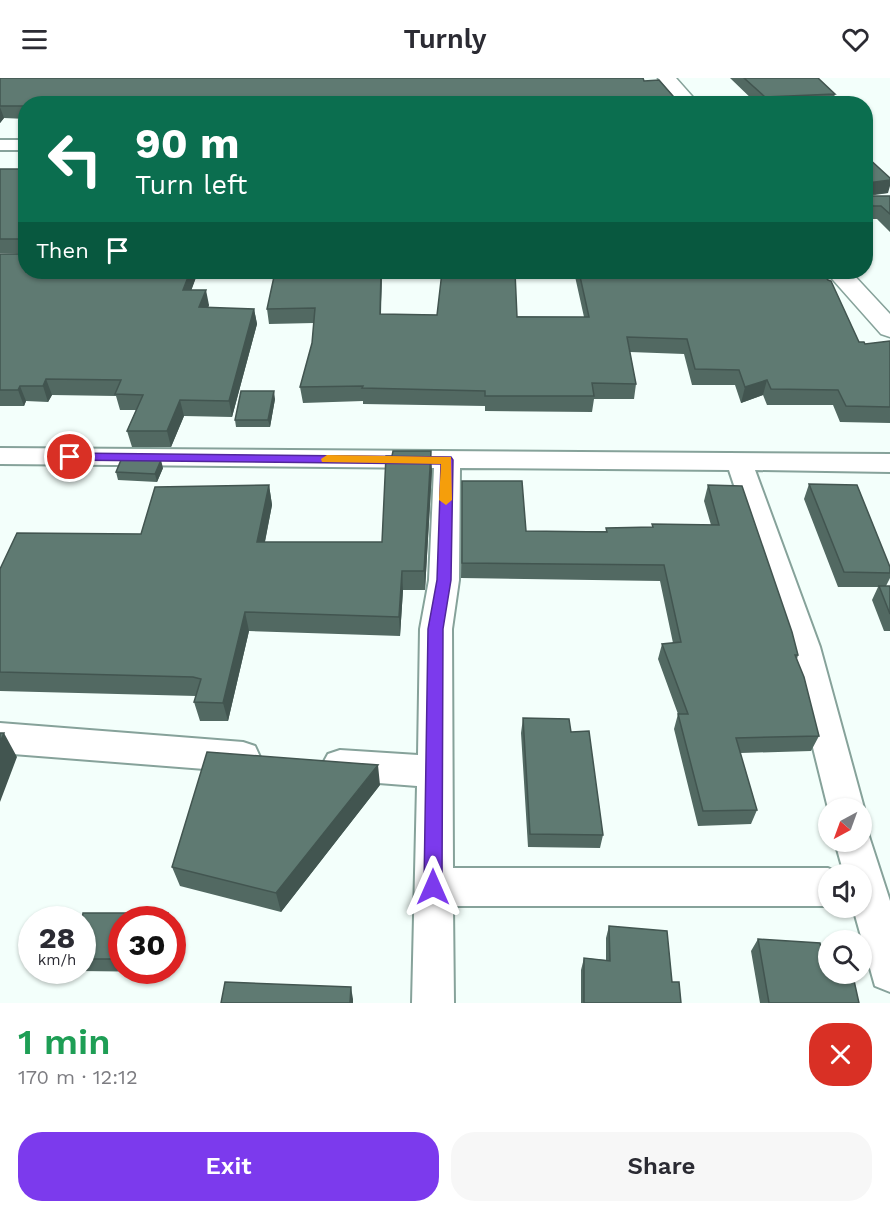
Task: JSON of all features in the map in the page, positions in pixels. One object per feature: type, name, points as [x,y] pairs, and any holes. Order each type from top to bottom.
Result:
[{"type":"main road","points":[[667,78],[683,96]]},
{"type":"main road","points":[[845,279],[890,329]]},
{"type":"street","points":[[0,145],[18,145]]},
{"type":"street","points":[[0,456],[890,463]]},
{"type":"street","points":[[433,1003],[436,629],[444,580],[447,460]]},
{"type":"street","points":[[739,462],[804,647],[843,798]]},
{"type":"street","points":[[0,738],[269,759]]},
{"type":"street","points":[[304,762],[434,772]]},
{"type":"street","points":[[433,887],[818,888]]},
{"type":"street","points":[[865,918],[890,971]]},
{"type":"building","points":[[0,78],[643,78],[644,81],[659,80],[673,96],[18,96],[18,106],[0,106]]},
{"type":"building","points":[[744,78],[818,78],[835,94],[788,96],[764,96]]},
{"type":"building","points":[[873,162],[890,178],[890,180],[873,182]]},
{"type":"building","points":[[0,169],[18,169],[18,239],[0,239]]},
{"type":"building","points":[[873,196],[890,196],[890,214],[881,206],[873,206]]},
{"type":"building","points":[[0,254],[18,254],[18,279],[187,279],[183,290],[206,290],[199,307],[254,309],[229,401],[180,400],[167,431],[127,431],[143,395],[115,394],[121,380],[46,379],[43,386],[20,386],[18,390],[0,390]]},
{"type":"building","points":[[273,279],[381,279],[380,314],[437,315],[441,279],[515,279],[517,317],[589,317],[581,279],[827,279],[831,281],[859,342],[865,344],[890,341],[890,407],[846,406],[838,390],[771,389],[767,380],[745,387],[739,370],[695,369],[687,339],[627,337],[636,384],[592,383],[594,396],[485,396],[485,391],[362,388],[363,386],[300,387],[312,343],[315,308],[267,309]]},
{"type":"building","points":[[241,391],[274,391],[268,420],[235,420]]},
{"type":"building","points":[[393,451],[431,451],[424,571],[402,571],[399,617],[245,612],[223,703],[194,702],[201,679],[193,677],[0,672],[0,569],[17,533],[141,534],[155,487],[269,485],[257,542],[382,542],[386,456],[392,456]]},
{"type":"building","points":[[121,460],[161,460],[155,474],[116,472]]},
{"type":"building","points":[[462,481],[522,481],[526,531],[607,532],[606,528],[653,527],[652,524],[719,525],[708,485],[742,486],[792,632],[798,655],[795,655],[804,677],[819,736],[736,738],[757,810],[703,811],[678,714],[688,714],[662,644],[681,642],[664,565],[462,563]]},
{"type":"building","points":[[809,484],[857,485],[890,567],[890,573],[844,572]]},
{"type":"building","points":[[879,586],[890,586],[890,614]]},
{"type":"building","points":[[523,718],[569,719],[571,732],[589,731],[603,835],[530,834]]},
{"type":"building","points":[[207,752],[378,765],[276,893],[172,867]]},
{"type":"building","points":[[96,913],[108,913],[108,959],[96,959]]},
{"type":"building","points":[[609,926],[667,931],[672,982],[679,982],[681,1003],[584,1003],[584,958],[610,961]]},
{"type":"building","points":[[758,939],[818,943],[818,984],[855,984],[859,1003],[769,1003]]},
{"type":"building","points":[[225,982],[351,987],[350,1003],[221,1003]]},
{"type":"slow traffic","points":[[327,459],[447,460],[446,500]]},
{"type":"route","points":[[70,457],[447,460],[444,580],[436,629],[433,887]]}]
